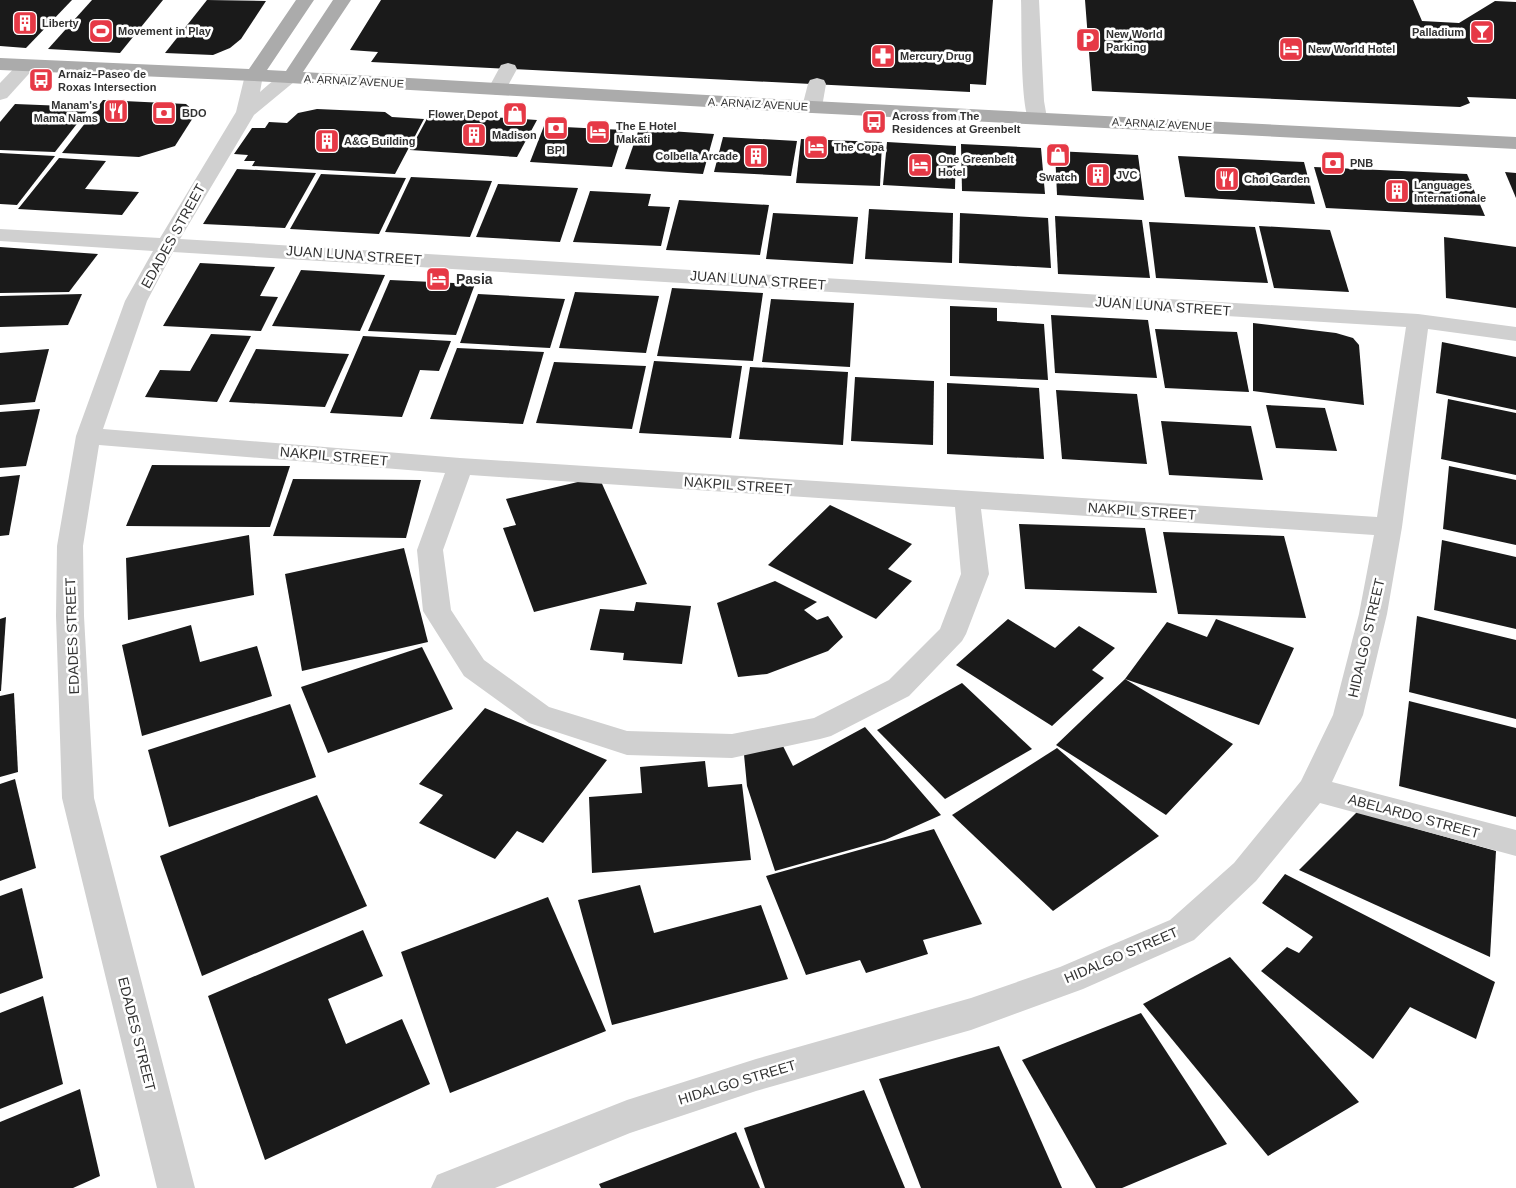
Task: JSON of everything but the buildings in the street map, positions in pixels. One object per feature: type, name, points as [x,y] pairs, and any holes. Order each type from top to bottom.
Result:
[{"type":"main road","points":[[254,75],[305,0]]},
{"type":"main road","points":[[291,77],[342,0]]},
{"type":"main road","name":"A. ARNAIZ AVENUE","points":[[0,64],[254,75],[812,107],[1516,142]]},
{"type":"street","points":[[1030,0],[1037,118]]},
{"type":"street","points":[[0,94],[27,66]]},
{"type":"street","points":[[497,89],[508,69]]},
{"type":"street","name":"EDADES STREET","points":[[176,1188],[78,798],[70,616],[70,546],[88,436],[136,301],[167,244],[246,112],[254,75]]},
{"type":"street","name":"EDADES STREET","points":[[246,112],[291,77]]},
{"type":"street","points":[[812,107],[817,84]]},
{"type":"street","name":"JUAN LUNA STREET","points":[[0,235],[1418,322],[1516,334]]},
{"type":"street","name":"HIDALGO STREET","points":[[450,1188],[627,1117],[756,1075],[971,1014],[1071,978],[1182,930],[1245,872],[1313,789],[1348,715],[1373,614],[1389,527],[1418,322]]},
{"type":"street","name":"NAKPIL STREET","points":[[88,436],[460,466],[1389,527]]},
{"type":"street","points":[[460,466],[430,550],[437,611],[474,668],[539,715],[627,743],[732,746],[820,728],[899,688],[952,634],[974,574],[968,500]]},
{"type":"street","name":"ABELARDO STREET","points":[[1313,789],[1516,843]]},
{"type":"place","name":"Liberty","points":[[25,23]]},
{"type":"place","name":"Movement in Play","points":[[101,31]]},
{"type":"place","name":"Palladium","points":[[1482,32]]},
{"type":"place","name":"New World Parking","points":[[1088,40]]},
{"type":"place","name":"New World Hotel","points":[[1291,49]]},
{"type":"place","name":"Mercury Drug","points":[[883,56]]},
{"type":"place","name":"Arnaiz–Paseo de Roxas Intersection","points":[[41,80]]},
{"type":"place","name":"Manam's Mama Nams","points":[[116,111]]},
{"type":"place","name":"BDO","points":[[164,113]]},
{"type":"place","name":"Flower Depot","points":[[515,114]]},
{"type":"place","name":"Across from The Residences at Greenbelt","points":[[874,122]]},
{"type":"place","name":"BPI","points":[[556,128]]},
{"type":"place","name":"The E Hotel Makati","points":[[598,132]]},
{"type":"place","name":"Madison","points":[[474,135]]},
{"type":"place","name":"A&G Building","points":[[327,141]]},
{"type":"place","name":"The Copa","points":[[816,147]]},
{"type":"place","name":"Swatch","points":[[1058,155]]},
{"type":"place","name":"Colbella Arcade","points":[[756,156]]},
{"type":"place","name":"PNB","points":[[1333,163]]},
{"type":"place","name":"One Greenbelt Hotel","points":[[920,165]]},
{"type":"place","name":"JVC","points":[[1098,175]]},
{"type":"place","name":"Choi Garden","points":[[1227,179]]},
{"type":"place","name":"Languages Internationale","points":[[1397,191]]},
{"type":"place","name":"Pasia","points":[[438,279]]}]
